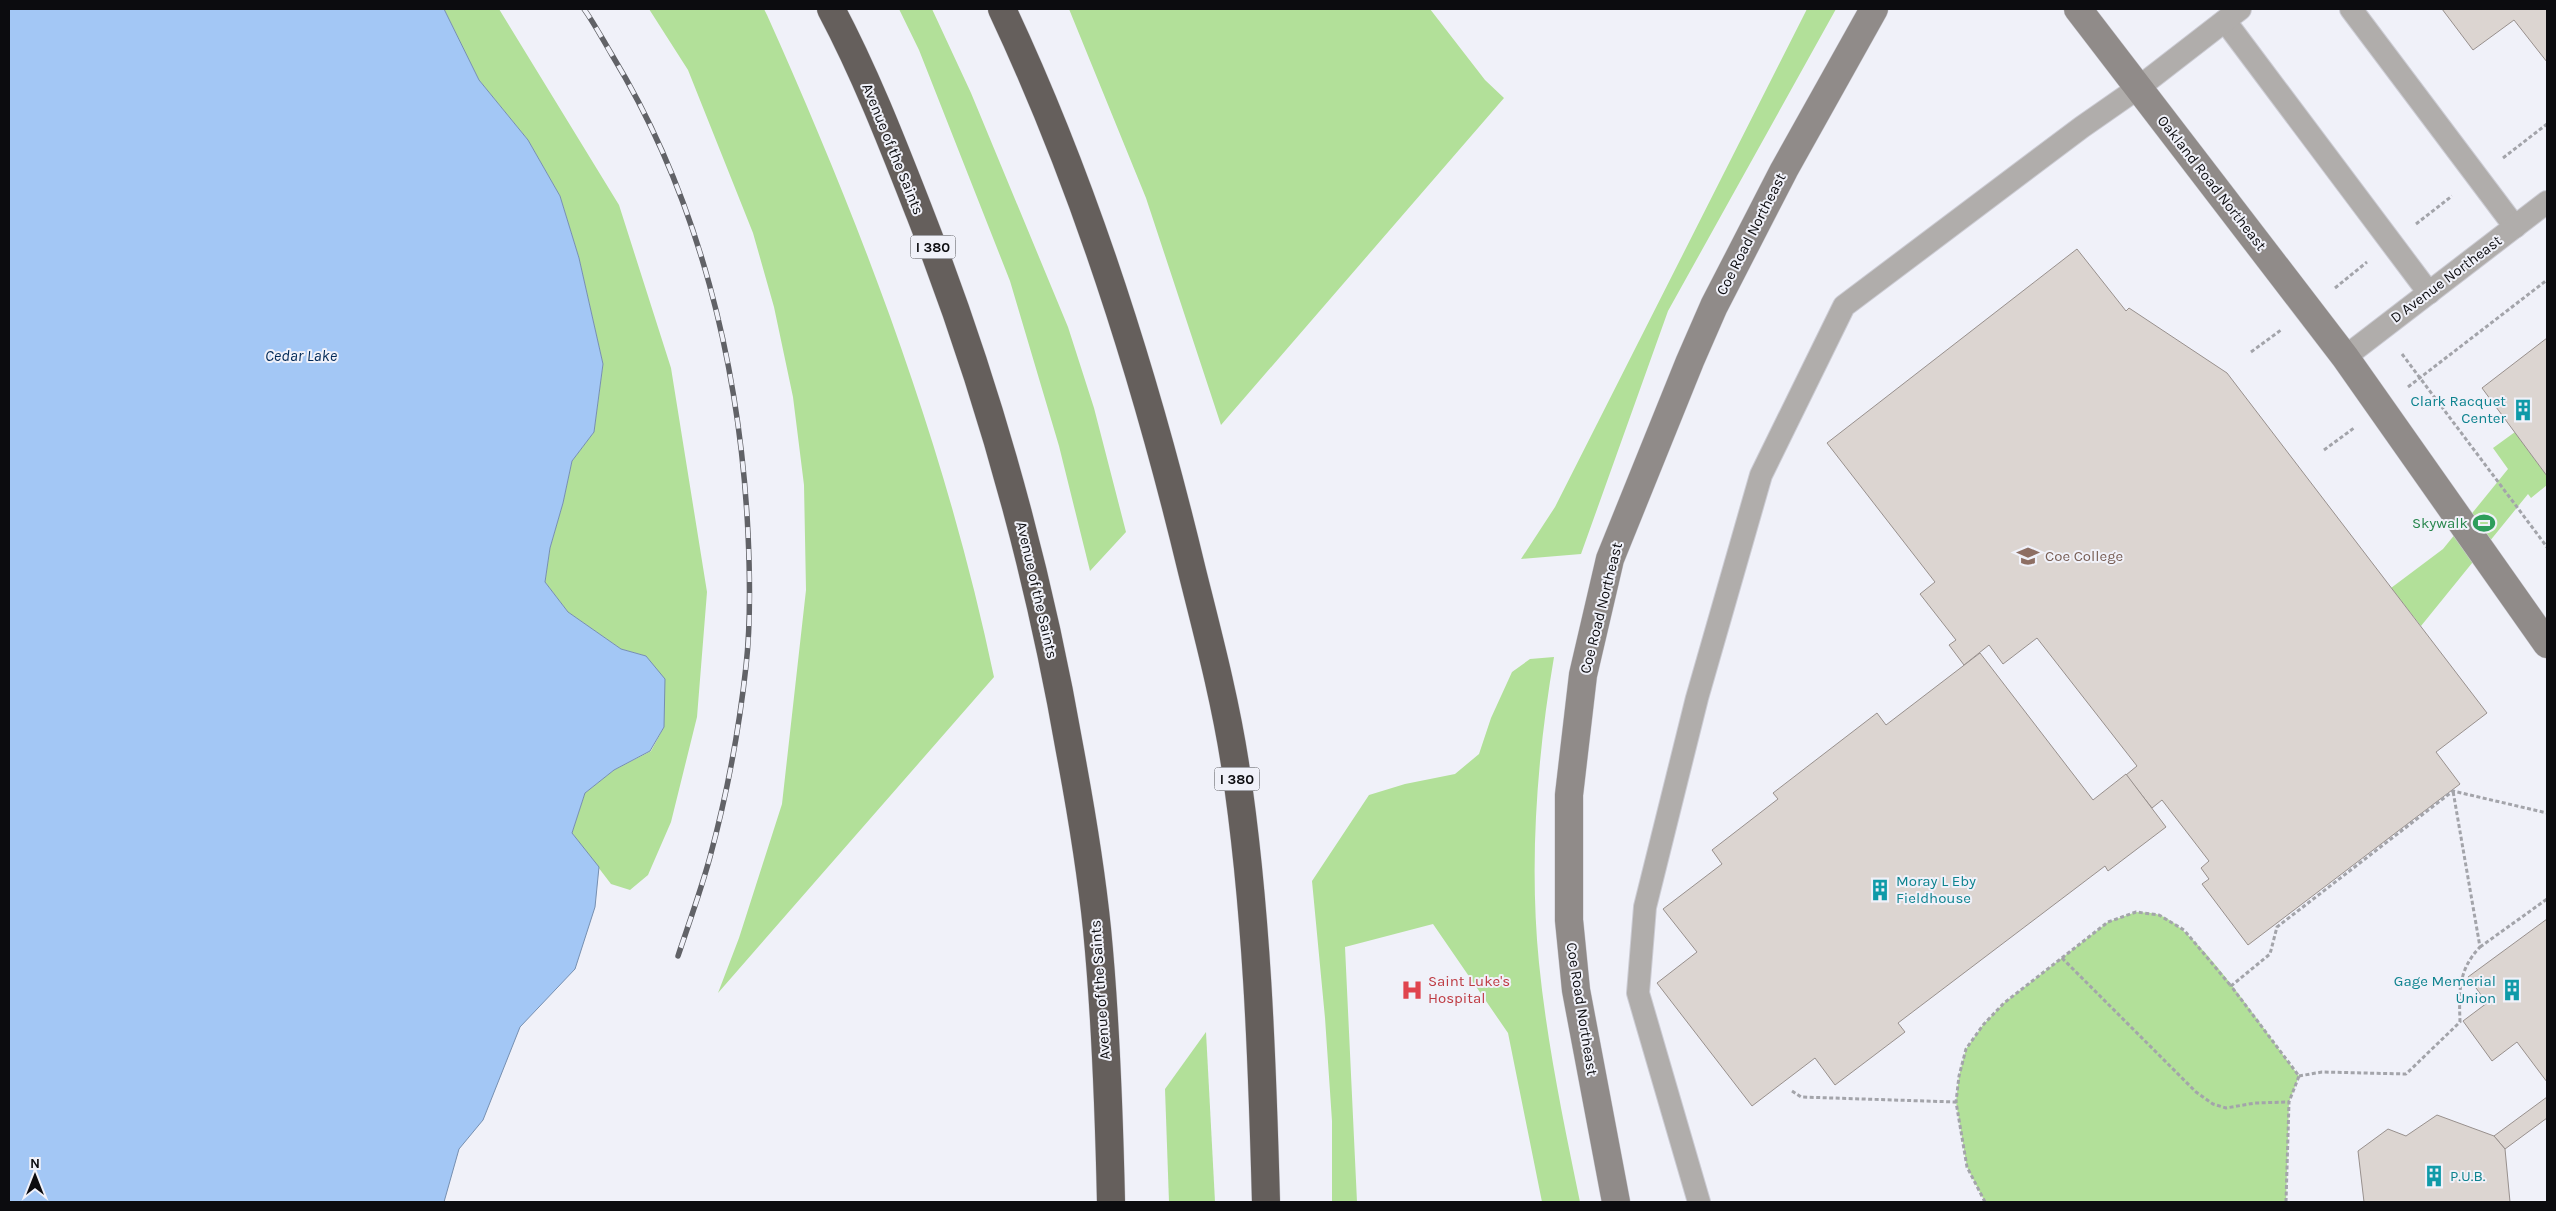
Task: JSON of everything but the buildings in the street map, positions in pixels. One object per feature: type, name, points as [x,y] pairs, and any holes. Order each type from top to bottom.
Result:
[{"type":"highway","name":"Avenue of the Saints","points":[[831,9],[893,146],[941,268],[980,381],[1013,493],[1056,674],[1078,798],[1097,929],[1109,1126],[1111,1202]]},
{"type":"highway","name":"I 380","points":[[1002,9],[1022,52],[1079,196],[1138,366],[1189,556],[1212,654],[1234,761],[1250,877],[1262,1062],[1266,1202]]},
{"type":"main road","name":"Coe Road Northeast","points":[[1616,1202],[1576,990],[1569,920],[1569,795],[1583,675],[1610,559],[1714,306],[1784,170],[1874,9]]},
{"type":"main road","name":"Oakland Road Northeast","points":[[2078,9],[2345,357],[2547,644]]},
{"type":"lane","points":[[2351,9],[2515,227]]},
{"type":"lane","points":[[1699,1202],[1638,994],[1645,907],[1696,698],[1761,475],[1844,306],[2082,127],[2138,88],[2233,15],[2429,293]]},
{"type":"lane","name":"D Avenue Northeast","points":[[2345,357],[2547,202]]},
{"type":"path","points":[[2329,293],[2547,124]]},
{"type":"path","points":[[2406,389],[2547,280]]},
{"type":"path","points":[[2251,352],[2288,325]]},
{"type":"path","points":[[2400,351],[2547,547]]},
{"type":"path","points":[[2324,450],[2359,424]]},
{"type":"path","points":[[2453,791],[2547,813]]},
{"type":"path","points":[[2453,791],[2480,947]]},
{"type":"path","points":[[2231,986],[2270,954],[2277,927],[2453,791]]},
{"type":"path","points":[[2299,1076],[2322,1072],[2406,1074],[2460,1022],[2459,987],[2468,960],[2480,947],[2547,898]]},
{"type":"path","points":[[1985,1202],[1967,1167],[1956,1102],[1959,1076],[1966,1049],[1983,1025],[2004,1003],[2108,922],[2136,912],[2159,915],[2184,930],[2231,986],[2299,1076]]},
{"type":"path","points":[[2062,958],[2196,1092],[2213,1104],[2226,1108],[2255,1103],[2289,1102]]},
{"type":"path","points":[[2286,1202],[2289,1102],[2299,1076]]},
{"type":"path","points":[[1792,1091],[1801,1097],[1956,1102]]},
{"type":"green space","points":[[444,9],[499,9],[619,205],[671,368],[707,592],[697,717],[671,822],[648,875],[630,890],[611,884],[572,833],[585,793],[614,770],[651,751],[664,727],[646,656],[621,649],[568,612],[545,582],[550,548],[563,503],[572,461],[594,432],[603,364],[579,258],[560,196],[528,140],[479,80]]},
{"type":"green space","points":[[649,9],[764,9],[836,177],[898,340],[952,507],[994,677],[718,993],[739,938],[782,804],[806,590],[804,485],[793,397],[774,307],[753,233],[688,70]]},
{"type":"green space","points":[[899,9],[932,9],[971,93],[1068,327],[1094,408],[1126,532],[1090,571],[1059,446],[1010,281],[919,50]]},
{"type":"green space","points":[[1069,9],[1430,9],[1485,80],[1504,98],[1221,425],[1146,198]]},
{"type":"green space","points":[[1807,9],[1836,9],[1668,311],[1581,554],[1521,559],[1555,507]]},
{"type":"green space","name":"Skywalk","points":[[2515,432],[2547,476],[2547,485],[2531,498],[2528,494],[2421,626],[2391,588],[2443,549],[2508,469],[2493,448]]},
{"type":"green space","points":[[1554,657],[1543,733],[1536,810],[1536,925],[1542,993],[1551,1053],[1580,1202],[1542,1202],[1508,1033],[1433,924],[1345,947],[1357,1202],[1332,1202],[1332,1121],[1325,1018],[1312,881],[1369,795],[1405,784],[1455,774],[1479,754],[1491,718],[1512,672],[1530,659]]},
{"type":"green space","points":[[2136,912],[2159,915],[2175,924],[2194,940],[2233,986],[2299,1076],[2289,1102],[2286,1202],[1985,1202],[1967,1167],[1956,1102],[1959,1076],[1966,1049],[1983,1025],[2004,1003],[2108,922]]},
{"type":"green space","points":[[1206,1032],[1215,1202],[1169,1202],[1165,1089]]},
{"type":"water","name":"Cedar Lake","points":[[9,9],[444,9],[479,80],[528,140],[560,196],[579,258],[603,364],[594,432],[572,461],[563,503],[550,548],[545,582],[568,612],[621,649],[646,656],[665,679],[664,727],[650,751],[614,770],[585,793],[572,833],[599,867],[595,907],[575,969],[520,1027],[483,1120],[459,1149],[444,1202],[9,1202]]},
{"type":"railway","points":[[584,9],[642,110],[669,167],[691,225],[710,285],[724,347],[736,408],[743,471],[748,533],[750,600],[748,649],[740,714],[727,786],[710,857],[678,956]]},
{"type":"place","name":"Clark Racquet Center","points":[[2523,410]]},
{"type":"place","name":"Skywalk","points":[[2484,523]]},
{"type":"place","name":"Coe College","points":[[2028,556]]},
{"type":"place","name":"Moray L Eby Fieldhouse","points":[[1880,890]]},
{"type":"place","name":"Saint Luke's Hospital","points":[[1412,990]]},
{"type":"place","name":"Gage Memerial Union","points":[[2512,990]]},
{"type":"place","name":"P.U.B.","points":[[2434,1176]]}]
